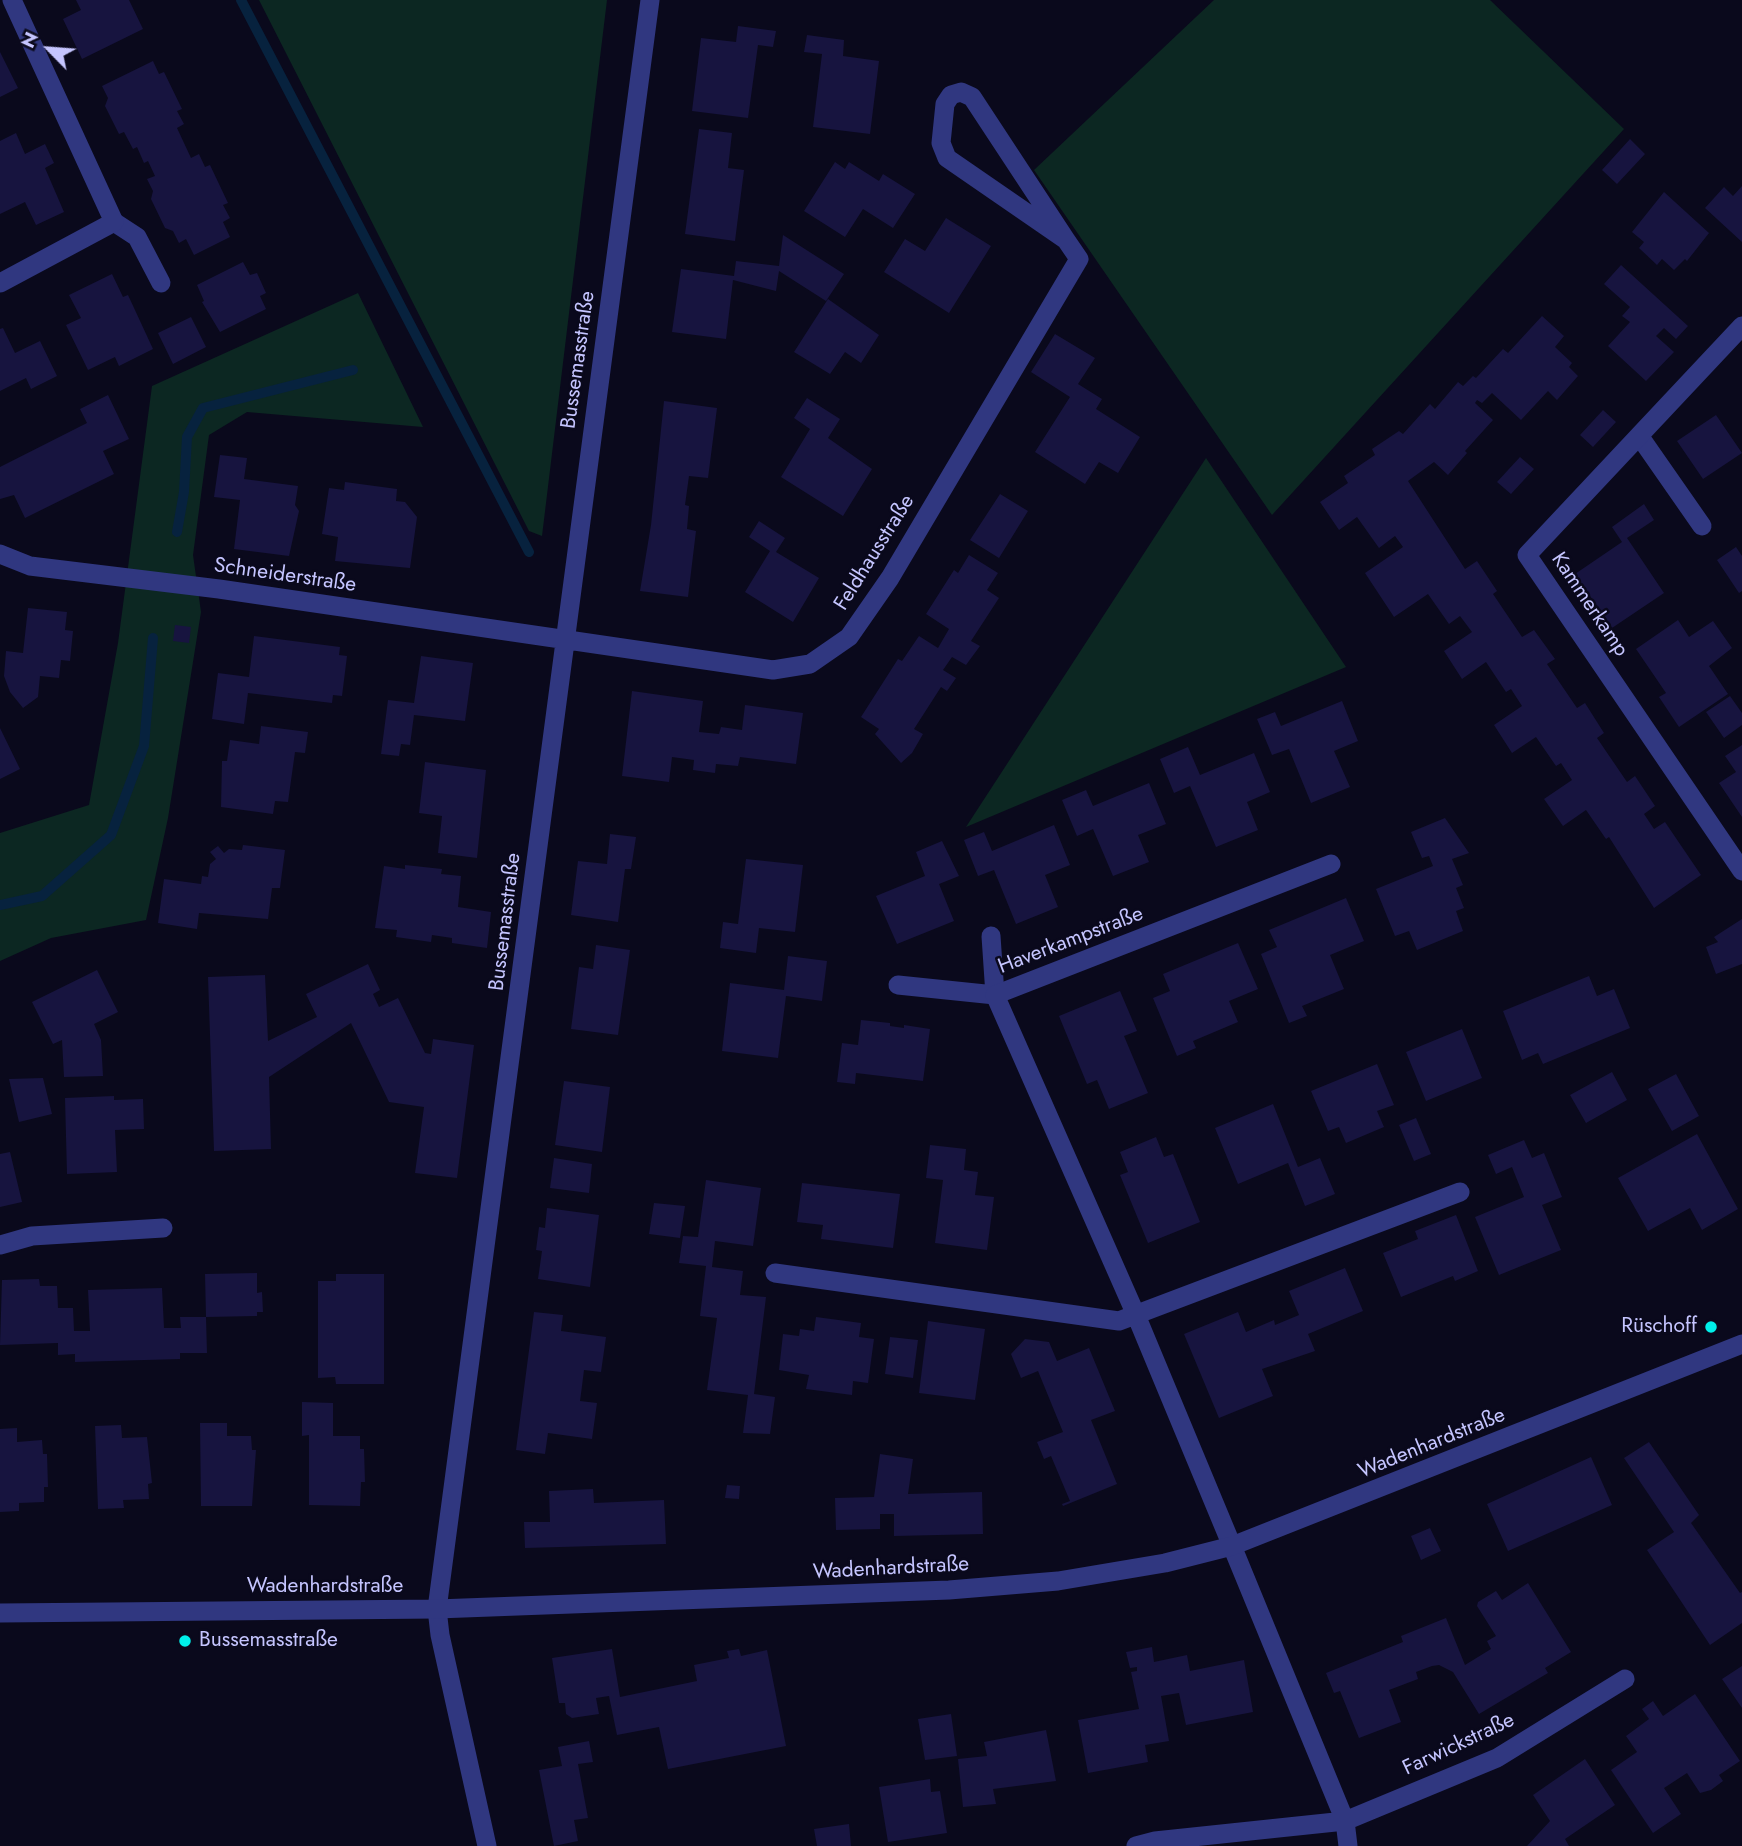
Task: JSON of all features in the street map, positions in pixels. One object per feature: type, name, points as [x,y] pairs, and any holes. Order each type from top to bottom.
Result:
[{"type":"street","points":[[12,0],[114,222],[137,237],[160,283]]},
{"type":"street","name":"Bussemasstraße","points":[[488,1846],[440,1635],[437,1609],[650,0]]},
{"type":"street","name":"Feldhausstraße","points":[[565,638],[773,670],[810,664],[849,637],[890,578],[1079,260],[1066,240],[972,97],[961,92],[951,96],[945,104],[941,143],[947,158],[1066,240]]},
{"type":"street","points":[[0,282],[114,222]]},
{"type":"street","name":"Kammerkamp","points":[[1742,326],[1527,555],[1742,871]]},
{"type":"street","points":[[1640,437],[1702,526]]},
{"type":"street","name":"Schneiderstraße","points":[[0,554],[30,566],[565,638]]},
{"type":"street","name":"Haverkampstraße","points":[[1232,1546],[1136,1315],[995,995],[1331,864]]},
{"type":"street","points":[[898,985],[995,995],[991,936]]},
{"type":"street","points":[[775,1273],[1119,1321],[1460,1192]]},
{"type":"street","points":[[0,1245],[32,1236],[163,1228]]},
{"type":"street","name":"Wadenhardstraße","points":[[0,1613],[437,1609],[949,1590],[1058,1581],[1165,1563],[1232,1546],[1742,1344]]},
{"type":"street","points":[[1232,1546],[1345,1821],[1348,1846]]},
{"type":"street","name":"Farwickstraße","points":[[1136,1846],[1155,1841],[1345,1821],[1497,1758],[1625,1679]]},
{"type":"green space","points":[[259,0],[607,0],[542,536],[529,531]]},
{"type":"green space","points":[[1214,0],[1490,0],[1624,129],[1272,515],[1034,170]]},
{"type":"green space","points":[[358,293],[423,427],[247,412],[209,435],[193,555],[201,612],[168,818],[146,920],[51,938],[0,961],[0,833],[89,805],[118,643],[152,386]]},
{"type":"green space","points":[[1206,458],[1346,667],[966,827]]},
{"type":"building","points":[[76,0],[129,0],[143,29],[82,59],[63,19],[81,10]]},
{"type":"building","points":[[738,26],[776,31],[773,47],[758,45],[748,118],[692,111],[701,38],[736,42]]},
{"type":"building","points":[[807,35],[844,40],[843,56],[879,61],[870,134],[813,127],[822,54],[804,52]]},
{"type":"building","points":[[0,52],[18,88],[0,97]]},
{"type":"building","points":[[153,61],[159,74],[164,72],[182,109],[177,111],[184,124],[177,128],[191,158],[199,154],[205,167],[210,165],[228,203],[223,205],[230,218],[223,222],[230,237],[194,255],[186,239],[179,243],[173,231],[165,228],[151,199],[153,191],[147,179],[155,176],[148,161],[144,163],[137,147],[133,149],[124,132],[119,134],[105,106],[108,98],[102,86]]},
{"type":"building","points":[[699,129],[732,133],[728,168],[744,170],[735,241],[685,234]]},
{"type":"building","points":[[16,133],[25,154],[45,144],[54,163],[45,168],[64,212],[36,225],[25,202],[0,214],[0,141]]},
{"type":"building","points":[[1630,139],[1645,154],[1617,184],[1602,170]]},
{"type":"building","points":[[835,162],[845,169],[849,162],[879,181],[883,174],[915,194],[893,228],[863,209],[845,237],[804,211]]},
{"type":"building","points":[[1742,186],[1742,242],[1705,208],[1724,187],[1733,196]]},
{"type":"building","points":[[1664,192],[1709,233],[1687,261],[1685,259],[1674,270],[1662,259],[1657,265],[1639,248],[1644,242],[1632,232]]},
{"type":"building","points":[[946,218],[991,246],[949,313],[884,272],[905,239],[925,251]]},
{"type":"building","points":[[783,235],[844,274],[826,301],[779,271],[776,291],[733,280],[726,339],[672,332],[681,269],[734,276],[736,261],[779,266]]},
{"type":"building","points":[[243,262],[250,275],[257,273],[266,293],[260,296],[266,309],[220,332],[202,302],[204,301],[197,285]]},
{"type":"building","points":[[1621,265],[1688,326],[1676,339],[1664,328],[1656,336],[1674,352],[1646,381],[1608,346],[1630,322],[1622,316],[1630,307],[1604,284]]},
{"type":"building","points":[[112,274],[123,297],[128,295],[153,349],[119,366],[115,357],[88,370],[66,325],[81,318],[69,295]]},
{"type":"building","points":[[828,299],[879,335],[861,363],[845,352],[830,374],[794,352]]},
{"type":"building","points":[[1542,316],[1564,336],[1555,347],[1572,363],[1569,367],[1578,376],[1557,400],[1548,391],[1521,420],[1492,393],[1482,403],[1477,400],[1475,403],[1493,420],[1465,451],[1467,453],[1448,475],[1434,462],[1408,481],[1465,569],[1477,561],[1497,591],[1493,594],[1522,637],[1534,630],[1555,659],[1547,664],[1577,708],[1585,703],[1604,733],[1597,738],[1627,782],[1635,776],[1655,806],[1644,814],[1654,829],[1665,822],[1701,875],[1654,908],[1609,837],[1606,839],[1586,810],[1563,826],[1544,799],[1572,780],[1561,763],[1556,766],[1536,737],[1512,753],[1494,725],[1522,706],[1511,689],[1506,692],[1486,662],[1462,679],[1444,651],[1472,632],[1460,616],[1449,624],[1428,594],[1394,617],[1365,573],[1403,547],[1395,536],[1379,548],[1357,517],[1339,530],[1320,502],[1348,483],[1344,476],[1375,455],[1372,449],[1399,431],[1403,434],[1430,404],[1435,409],[1458,382],[1463,386],[1473,376],[1476,378],[1503,349],[1508,353]]},
{"type":"building","points":[[191,317],[206,347],[173,364],[158,333]]},
{"type":"building","points":[[3,328],[15,353],[40,341],[57,376],[31,389],[26,378],[0,391],[0,329]]},
{"type":"building","points":[[1055,334],[1095,358],[1078,384],[1102,399],[1096,409],[1140,437],[1118,473],[1099,462],[1085,484],[1035,452],[1070,397],[1031,372]]},
{"type":"building","points":[[108,395],[129,439],[103,451],[114,474],[25,518],[14,495],[0,499],[0,467],[87,423],[80,409]]},
{"type":"building","points":[[807,398],[840,419],[828,438],[872,469],[843,516],[781,477],[810,429],[794,418]]},
{"type":"building","points":[[664,401],[717,408],[708,478],[689,476],[685,505],[689,506],[687,529],[696,531],[688,597],[640,591],[651,525]]},
{"type":"building","points":[[1603,410],[1616,422],[1593,447],[1580,435]]},
{"type":"building","points":[[1716,415],[1742,453],[1703,479],[1677,441]]},
{"type":"building","points":[[220,455],[247,458],[244,479],[298,486],[295,505],[299,511],[289,556],[234,549],[240,500],[214,497]]},
{"type":"building","points":[[1520,457],[1534,469],[1511,494],[1497,482]]},
{"type":"building","points":[[345,482],[397,489],[396,501],[405,502],[417,517],[410,568],[335,561],[338,537],[322,534],[329,488],[344,490]]},
{"type":"building","points":[[1000,494],[1028,511],[999,558],[970,540]]},
{"type":"building","points":[[1644,504],[1654,520],[1627,538],[1664,593],[1612,628],[1575,574],[1622,542],[1612,527]]},
{"type":"building","points":[[759,521],[785,538],[776,552],[819,578],[793,622],[745,592],[770,551],[749,537]]},
{"type":"building","points":[[1736,547],[1742,556],[1742,591],[1739,593],[1717,560]]},
{"type":"building","points":[[969,555],[998,573],[987,590],[999,598],[971,641],[980,646],[966,665],[952,657],[943,670],[956,678],[947,691],[941,687],[914,729],[923,734],[912,753],[901,763],[875,734],[879,729],[861,717],[898,659],[902,661],[919,636],[938,648],[949,629],[926,614],[954,570],[958,573]]},
{"type":"building","points":[[28,608],[67,612],[65,630],[73,631],[70,661],[61,660],[59,678],[40,676],[38,697],[23,708],[10,692],[4,676],[6,651],[23,653]]},
{"type":"building","points":[[1678,620],[1689,637],[1713,621],[1732,648],[1709,666],[1728,694],[1679,727],[1659,697],[1666,693],[1636,649]]},
{"type":"building","points":[[175,625],[191,627],[189,643],[173,641]]},
{"type":"building","points":[[254,636],[340,647],[339,655],[347,656],[342,696],[333,695],[332,703],[248,693],[244,724],[212,719],[218,673],[249,677]]},
{"type":"building","points":[[421,656],[473,663],[465,721],[414,715],[410,745],[401,744],[399,756],[381,754],[388,700],[414,703]]},
{"type":"building","points":[[632,691],[703,701],[699,732],[719,734],[721,727],[742,730],[745,705],[803,713],[796,764],[740,757],[738,766],[716,764],[715,773],[693,770],[694,760],[672,757],[669,782],[622,776]]},
{"type":"building","points":[[1730,696],[1742,713],[1742,725],[1724,738],[1706,712]]},
{"type":"building","points":[[1342,701],[1358,741],[1334,751],[1350,787],[1311,803],[1289,749],[1272,755],[1257,719],[1275,712],[1281,726]]},
{"type":"building","points":[[261,726],[308,732],[305,753],[295,752],[288,802],[275,801],[273,814],[221,807],[222,761],[227,761],[230,740],[259,744]]},
{"type":"building","points":[[0,728],[20,769],[0,779]]},
{"type":"building","points":[[1742,745],[1742,817],[1719,783],[1736,772],[1725,756]]},
{"type":"building","points":[[1188,747],[1200,775],[1254,753],[1270,792],[1247,802],[1258,830],[1216,847],[1190,786],[1174,793],[1160,759]]},
{"type":"building","points":[[425,762],[486,770],[477,858],[438,853],[442,816],[419,813]]},
{"type":"building","points":[[1149,783],[1166,824],[1138,835],[1149,862],[1113,876],[1093,829],[1077,836],[1062,800],[1086,790],[1093,806]]},
{"type":"building","points":[[1445,818],[1469,853],[1452,859],[1463,885],[1456,888],[1464,908],[1456,911],[1463,931],[1417,950],[1409,931],[1395,936],[1376,889],[1433,866],[1429,856],[1422,858],[1411,832]]},
{"type":"building","points":[[1054,825],[1070,865],[1045,875],[1058,907],[1016,924],[994,870],[978,876],[964,840],[984,832],[992,851]]},
{"type":"building","points":[[610,834],[636,837],[631,869],[625,869],[618,922],[571,915],[578,861],[607,864]]},
{"type":"building","points":[[942,841],[959,876],[939,884],[954,921],[897,944],[876,896],[925,876],[916,852]]},
{"type":"building","points":[[243,845],[285,850],[280,888],[272,888],[268,919],[199,913],[197,929],[158,923],[164,879],[201,884],[202,876],[208,877],[210,864],[216,859],[210,852],[218,846],[224,853],[229,849],[242,850]]},
{"type":"building","points":[[746,859],[803,865],[795,932],[759,928],[756,953],[720,948],[723,922],[738,924]]},
{"type":"building","points":[[405,865],[442,869],[441,874],[461,876],[458,907],[491,912],[487,948],[452,943],[452,938],[432,935],[431,942],[396,937],[397,930],[375,928],[384,866],[405,869]]},
{"type":"building","points":[[1346,898],[1364,941],[1330,955],[1344,989],[1302,1006],[1307,1016],[1289,1023],[1261,954],[1277,947],[1269,930]]},
{"type":"building","points":[[1742,919],[1742,964],[1716,974],[1706,947],[1718,942],[1714,937]]},
{"type":"building","points":[[1238,943],[1258,989],[1229,1001],[1238,1022],[1193,1041],[1196,1048],[1177,1056],[1153,998],[1170,991],[1163,974]]},
{"type":"building","points":[[596,945],[630,950],[618,1035],[571,1029],[579,967],[593,969]]},
{"type":"building","points":[[788,956],[827,961],[822,1001],[786,996],[778,1058],[722,1051],[730,983],[784,990]]},
{"type":"building","points":[[368,964],[380,990],[373,994],[379,1007],[398,998],[425,1053],[431,1054],[433,1039],[474,1045],[457,1178],[415,1173],[424,1107],[389,1102],[351,1023],[269,1077],[271,1149],[214,1151],[208,977],[265,975],[268,1041],[317,1017],[306,994]]},
{"type":"building","points":[[97,970],[118,1012],[94,1024],[101,1040],[103,1076],[64,1077],[62,1040],[53,1044],[32,1002]]},
{"type":"building","points":[[1589,976],[1597,996],[1614,989],[1630,1028],[1543,1064],[1538,1053],[1522,1060],[1503,1011]]},
{"type":"building","points":[[1120,991],[1137,1031],[1124,1036],[1148,1093],[1109,1109],[1097,1080],[1087,1084],[1059,1016]]},
{"type":"building","points":[[861,1020],[890,1023],[890,1026],[904,1028],[904,1025],[930,1029],[923,1081],[856,1073],[855,1084],[837,1082],[842,1043],[858,1045]]},
{"type":"building","points":[[1462,1029],[1482,1078],[1426,1101],[1406,1052]]},
{"type":"building","points":[[1377,1064],[1394,1105],[1377,1111],[1384,1127],[1346,1143],[1339,1127],[1328,1131],[1311,1091]]},
{"type":"building","points":[[1612,1072],[1627,1100],[1586,1123],[1570,1095]]},
{"type":"building","points":[[1676,1074],[1699,1116],[1672,1131],[1648,1089]]},
{"type":"building","points":[[43,1078],[52,1114],[19,1122],[9,1079]]},
{"type":"building","points":[[564,1081],[610,1087],[602,1152],[555,1145]]},
{"type":"building","points":[[114,1096],[114,1100],[143,1099],[144,1129],[115,1130],[117,1172],[67,1174],[65,1098]]},
{"type":"building","points":[[1273,1104],[1298,1167],[1320,1158],[1335,1194],[1305,1206],[1288,1163],[1238,1184],[1215,1128]]},
{"type":"building","points":[[1416,1118],[1431,1154],[1414,1161],[1399,1125]]},
{"type":"building","points":[[1697,1134],[1738,1209],[1702,1230],[1690,1208],[1648,1231],[1618,1178]]},
{"type":"building","points":[[1156,1137],[1164,1157],[1173,1154],[1200,1222],[1148,1243],[1120,1175],[1128,1172],[1120,1152]]},
{"type":"building","points":[[1524,1140],[1532,1158],[1544,1153],[1562,1197],[1542,1205],[1561,1250],[1499,1275],[1475,1217],[1524,1197],[1512,1167],[1496,1174],[1488,1155]]},
{"type":"building","points":[[930,1145],[966,1149],[964,1170],[978,1172],[975,1195],[994,1197],[987,1250],[935,1243],[943,1180],[926,1178]]},
{"type":"building","points":[[10,1152],[22,1202],[0,1207],[0,1154]]},
{"type":"building","points":[[554,1158],[592,1164],[589,1193],[550,1188]]},
{"type":"building","points":[[706,1180],[761,1188],[753,1246],[715,1241],[712,1267],[743,1271],[740,1295],[766,1297],[754,1394],[775,1397],[770,1434],[743,1433],[748,1395],[707,1390],[717,1318],[700,1316],[706,1266],[679,1263],[683,1236],[698,1237]]},
{"type":"building","points":[[802,1183],[900,1194],[893,1248],[821,1239],[823,1225],[797,1222]]},
{"type":"building","points":[[654,1203],[685,1206],[680,1238],[649,1234]]},
{"type":"building","points":[[547,1208],[599,1215],[590,1287],[538,1279],[542,1251],[536,1250],[539,1227],[545,1228]]},
{"type":"building","points":[[1456,1215],[1478,1271],[1455,1281],[1453,1276],[1401,1297],[1383,1253],[1418,1239],[1415,1231]]},
{"type":"building","points":[[1345,1268],[1363,1311],[1308,1334],[1315,1351],[1262,1369],[1273,1396],[1219,1418],[1184,1334],[1238,1312],[1246,1332],[1274,1320],[1275,1325],[1299,1315],[1289,1291]]},
{"type":"building","points":[[257,1273],[257,1293],[262,1292],[263,1312],[257,1312],[257,1316],[206,1317],[205,1274]]},
{"type":"building","points":[[336,1274],[384,1274],[384,1384],[336,1384],[335,1377],[318,1378],[318,1281],[336,1281]]},
{"type":"building","points":[[39,1279],[40,1286],[57,1286],[58,1308],[73,1308],[74,1331],[90,1331],[88,1290],[162,1288],[164,1328],[181,1328],[180,1317],[206,1317],[207,1353],[180,1353],[180,1359],[75,1362],[75,1354],[58,1355],[58,1343],[0,1345],[2,1280]]},
{"type":"building","points":[[534,1312],[563,1315],[561,1331],[606,1337],[601,1372],[584,1370],[580,1401],[597,1403],[592,1439],[548,1433],[545,1454],[516,1450]]},
{"type":"building","points":[[816,1317],[861,1323],[859,1337],[874,1339],[868,1383],[853,1381],[852,1395],[806,1389],[809,1375],[779,1370],[783,1334],[799,1336],[800,1329],[814,1331]]},
{"type":"building","points":[[928,1321],[985,1329],[975,1400],[919,1393]]},
{"type":"building","points":[[890,1337],[918,1340],[913,1378],[885,1374]]},
{"type":"building","points":[[1025,1339],[1049,1342],[1057,1361],[1089,1348],[1115,1411],[1091,1420],[1117,1484],[1063,1506],[1062,1504],[1070,1501],[1051,1456],[1044,1459],[1037,1442],[1063,1432],[1038,1371],[1021,1378],[1011,1354]]},
{"type":"building","points":[[302,1402],[333,1403],[333,1436],[360,1436],[360,1449],[364,1449],[365,1482],[361,1482],[360,1506],[309,1505],[309,1435],[302,1436]]},
{"type":"building","points":[[200,1423],[227,1423],[227,1436],[251,1436],[252,1450],[256,1450],[252,1506],[201,1506]]},
{"type":"building","points":[[121,1425],[122,1438],[147,1437],[152,1483],[148,1484],[149,1499],[123,1500],[124,1508],[98,1509],[95,1426]]},
{"type":"building","points":[[17,1428],[17,1442],[42,1440],[43,1454],[47,1454],[48,1487],[44,1487],[44,1502],[19,1503],[19,1511],[0,1512],[0,1429]]},
{"type":"building","points":[[1649,1442],[1699,1515],[1691,1523],[1740,1593],[1742,1592],[1742,1623],[1710,1645],[1647,1550],[1674,1532],[1624,1458]]},
{"type":"building","points":[[880,1454],[913,1459],[908,1494],[982,1492],[983,1534],[894,1536],[894,1514],[880,1514],[880,1529],[836,1530],[835,1498],[874,1497]]},
{"type":"building","points":[[1591,1457],[1612,1505],[1508,1551],[1487,1504]]},
{"type":"building","points":[[727,1485],[740,1486],[739,1499],[725,1498]]},
{"type":"building","points":[[593,1489],[594,1503],[664,1500],[666,1544],[525,1548],[524,1522],[550,1522],[549,1491]]},
{"type":"building","points":[[1430,1528],[1441,1551],[1421,1560],[1411,1536]]},
{"type":"building","points":[[1528,1583],[1571,1652],[1545,1668],[1548,1673],[1479,1714],[1453,1672],[1439,1665],[1416,1672],[1418,1679],[1389,1690],[1401,1722],[1359,1738],[1340,1691],[1334,1693],[1326,1673],[1403,1642],[1401,1636],[1446,1618],[1465,1665],[1491,1649],[1487,1641],[1496,1636],[1477,1606],[1478,1602],[1496,1591],[1502,1600]]},
{"type":"building","points":[[1152,1647],[1154,1662],[1187,1655],[1190,1671],[1244,1660],[1253,1712],[1186,1725],[1179,1693],[1161,1696],[1169,1741],[1145,1745],[1148,1762],[1088,1773],[1078,1720],[1139,1709],[1131,1672],[1137,1671],[1137,1667],[1130,1668],[1126,1652]]},
{"type":"building","points":[[612,1649],[620,1697],[697,1681],[694,1665],[729,1658],[727,1651],[739,1649],[741,1656],[767,1650],[786,1746],[668,1769],[659,1727],[617,1735],[609,1696],[596,1698],[599,1714],[572,1718],[566,1714],[565,1703],[559,1703],[552,1658]]},
{"type":"building","points":[[1742,1666],[1742,1708],[1722,1679]]},
{"type":"building","points":[[1695,1694],[1740,1761],[1719,1775],[1723,1781],[1711,1790],[1700,1793],[1687,1773],[1664,1788],[1681,1814],[1653,1833],[1611,1770],[1637,1752],[1626,1736],[1649,1719],[1642,1709],[1653,1701],[1663,1716]]},
{"type":"building","points":[[951,1714],[957,1756],[925,1760],[918,1719]]},
{"type":"building","points":[[1046,1730],[1056,1781],[993,1789],[996,1804],[963,1807],[958,1759],[987,1756],[984,1742]]},
{"type":"building","points":[[589,1741],[593,1762],[578,1764],[588,1818],[574,1820],[578,1841],[554,1846],[539,1770],[562,1766],[558,1747]]},
{"type":"building","points":[[1585,1759],[1615,1805],[1565,1839],[1569,1846],[1527,1846],[1550,1821],[1533,1795]]},
{"type":"building","points":[[930,1779],[931,1792],[940,1791],[947,1833],[888,1842],[879,1787]]},
{"type":"building","points":[[849,1824],[851,1846],[817,1846],[814,1829]]},
{"type":"waterway","points":[[241,0],[529,552]]},
{"type":"waterway","points":[[177,532],[184,492],[187,437],[203,408],[353,370]]},
{"type":"waterway","points":[[0,905],[42,896],[111,835],[144,746],[153,638]]},
{"type":"place","name":"Rüschoff","points":[[1711,1327]]},
{"type":"place","name":"Bussemasstraße","points":[[185,1641]]}]
